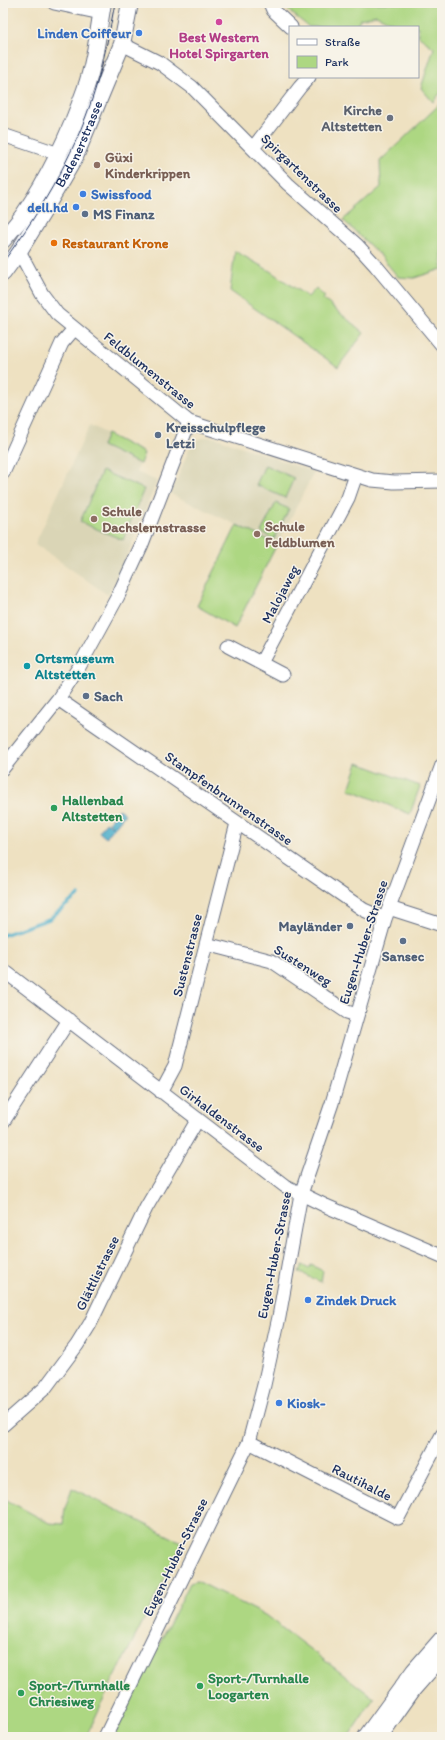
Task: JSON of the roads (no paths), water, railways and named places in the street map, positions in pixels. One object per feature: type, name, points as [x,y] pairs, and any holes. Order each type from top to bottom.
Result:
[{"type":"street","points":[[54,3],[102,8]]},
{"type":"street","name":"Badenerstrasse","points":[[3,273],[19,251],[60,186],[75,157],[122,44],[130,3]]},
{"type":"street","points":[[270,3],[273,10],[290,26]]},
{"type":"street","name":"Badenerstrasse","points":[[4,238],[24,215],[59,154],[86,89],[94,55],[102,8]]},
{"type":"street","name":"Spirgartenstrasse","points":[[122,44],[160,63],[180,76],[224,118],[288,184],[357,245],[442,345]]},
{"type":"street","points":[[253,148],[308,78]]},
{"type":"street","points":[[3,135],[59,154]]},
{"type":"street","points":[[4,238],[19,251]]},
{"type":"street","name":"Feldblumenstrasse","points":[[19,251],[42,294],[57,314],[189,422],[372,480],[394,482],[442,481]]},
{"type":"street","points":[[3,474],[62,343],[74,329]]},
{"type":"street","points":[[3,768],[58,699],[79,667],[118,596],[142,544],[189,422]]},
{"type":"street","name":"Malojaweg","points":[[261,663],[348,498],[356,475]]},
{"type":"street","points":[[228,646],[283,675]]},
{"type":"street","name":"Stampfenbrunnenstrasse","points":[[58,699],[364,910],[387,913],[442,925]]},
{"type":"street","name":"Eugen-Huber-Strasse","points":[[105,1737],[249,1442],[264,1385],[279,1317],[301,1194],[332,1103],[387,913],[442,765]]},
{"type":"street","name":"Sustenstrasse","points":[[161,1092],[175,1066],[237,823]]},
{"type":"street","name":"Sustenweg","points":[[206,944],[272,961],[347,1012],[357,1014]]},
{"type":"street","name":"Girhaldenstrasse","points":[[3,970],[285,1186],[326,1206],[442,1256]]},
{"type":"street","points":[[3,1122],[69,1020]]},
{"type":"street","name":"Glättlistrasse","points":[[3,1425],[45,1388],[77,1346],[90,1324],[146,1208],[198,1119]]},
{"type":"street","name":"Rautihalde","points":[[249,1442],[398,1518],[442,1435]]},
{"type":"street","points":[[366,1737],[414,1671],[442,1639]]},
{"type":"street","points":[[379,1737],[413,1689],[442,1656]]},
{"type":"water","points":[[119,809],[125,814],[106,838],[99,832],[106,822],[113,827],[109,822]]},
{"type":"waterway","points":[[3,935],[49,919],[79,895]]},
{"type":"tram line","points":[[3,262],[32,220],[59,176],[81,129],[98,80],[115,3]]},
{"type":"place","name":"Best Western Hotel Spirgarten","points":[[219,22]]},
{"type":"place","name":"Linden Coiffeur","points":[[139,33]]},
{"type":"place","name":"Kirche Altstetten","points":[[390,118]]},
{"type":"place","name":"Güxi Kinderkrippen","points":[[97,165]]},
{"type":"place","name":"Swissfood","points":[[83,194]]},
{"type":"place","name":"dell.hd","points":[[76,207]]},
{"type":"place","name":"MS Finanz","points":[[85,214]]},
{"type":"place","name":"Restaurant Krone","points":[[54,243]]},
{"type":"place","name":"Kreisschulpflege Letzi","points":[[158,435]]},
{"type":"place","name":"Schule Dachslernstrasse","points":[[94,519]]},
{"type":"place","name":"Schule Feldblumen","points":[[257,534]]},
{"type":"place","name":"Ortsmuseum Altstetten","points":[[27,666]]},
{"type":"place","name":"Sach","points":[[86,696]]},
{"type":"place","name":"Hallenbad Altstetten","points":[[54,808]]},
{"type":"place","name":"Mayländer","points":[[350,926]]},
{"type":"place","name":"Sansec","points":[[403,941]]},
{"type":"place","name":"Zindek Druck","points":[[308,1300]]},
{"type":"place","name":"Kiosk-","points":[[279,1403]]},
{"type":"place","name":"Sport-/Turnhalle Loogarten","points":[[200,1686]]},
{"type":"place","name":"Sport-/Turnhalle Chriesiweg","points":[[21,1693]]}]
